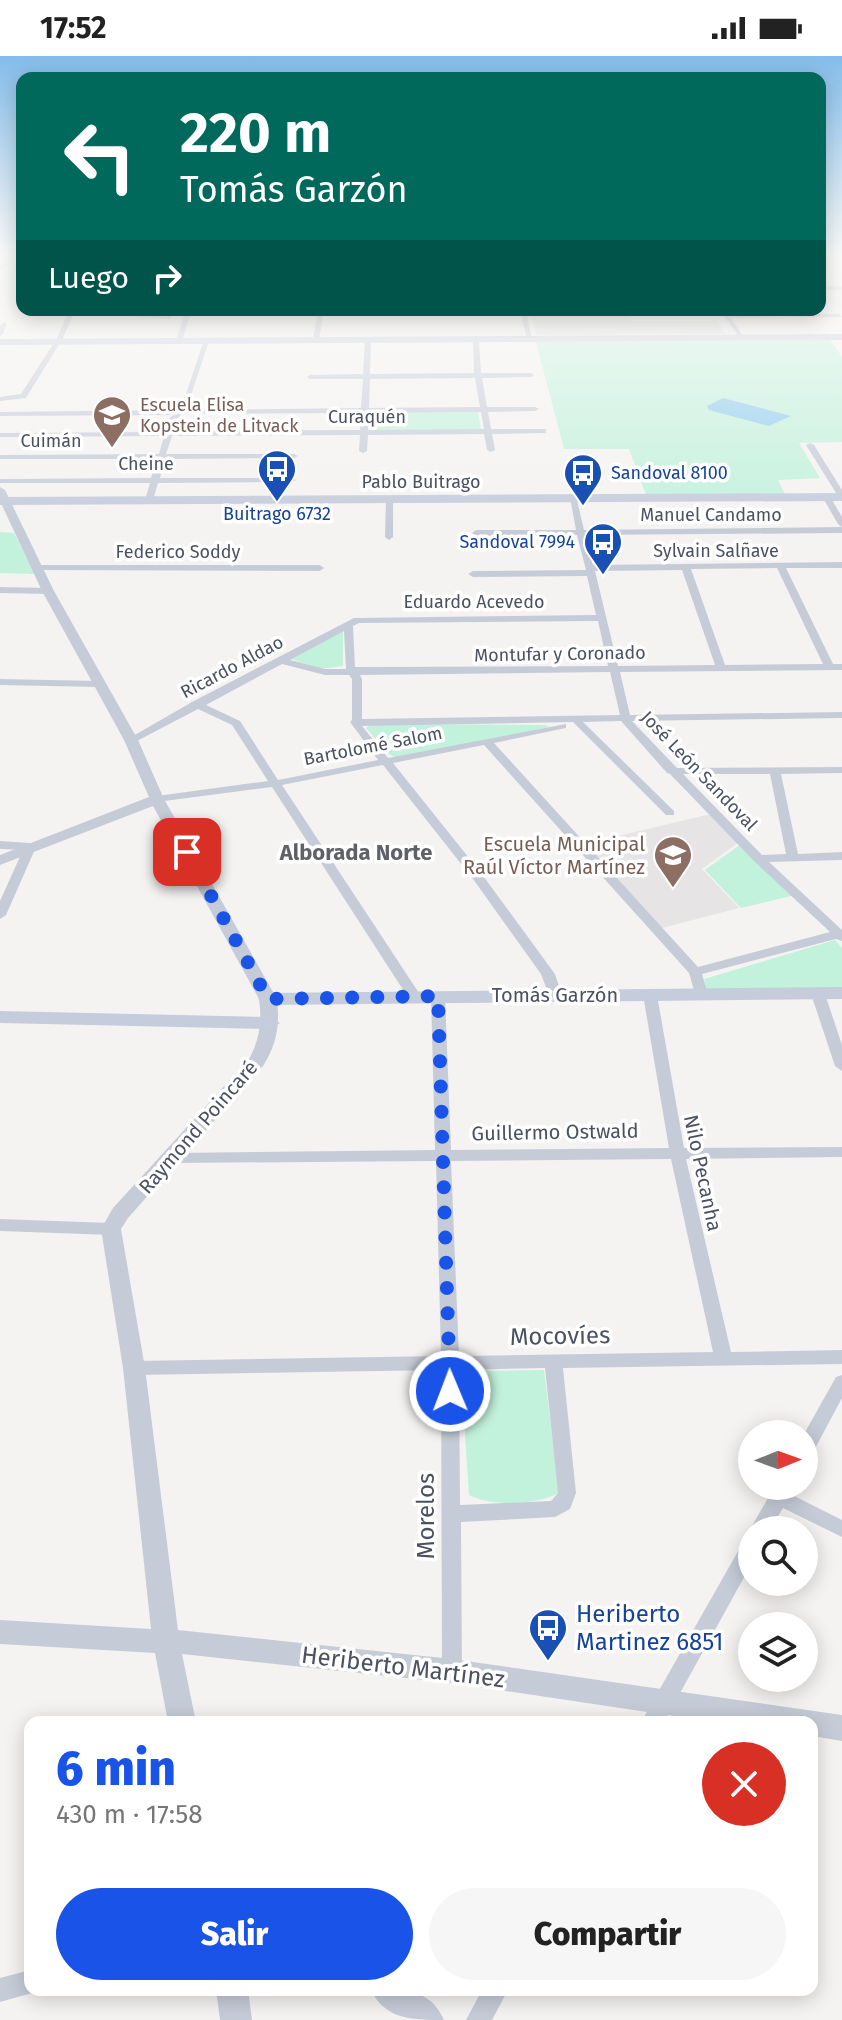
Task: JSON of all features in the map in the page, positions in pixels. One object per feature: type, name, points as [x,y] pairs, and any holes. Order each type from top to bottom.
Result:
[{"type":"main road","name":"Pablo Buitrago","points":[[1,497],[573,500],[842,497]]},
{"type":"main road","name":"Tomás Garzón","points":[[268,999],[842,993]]},
{"type":"main road","points":[[0,1017],[270,1023]]},
{"type":"street","points":[[0,399],[23,396],[52,346]]},
{"type":"street","points":[[149,500],[167,434],[178,413],[185,407],[205,346]]},
{"type":"street","points":[[363,451],[367,346]]},
{"type":"street","points":[[476,346],[478,376],[491,450]]},
{"type":"street","points":[[310,377],[531,375]]},
{"type":"street","points":[[0,414],[535,409]]},
{"type":"street","name":"Curaquén","points":[[0,435],[543,431]]},
{"type":"street","points":[[810,445],[842,497]]},
{"type":"street","name":"Cuimán","points":[[0,457],[294,456]]},
{"type":"street","name":"Cheine","points":[[0,481],[292,480]]},
{"type":"street","name":"Raymond Poincaré","points":[[1,497],[48,591],[131,740],[157,799],[268,999],[270,1023],[265,1047],[257,1062],[120,1213],[111,1229]]},
{"type":"street","points":[[827,498],[842,524]]},
{"type":"street","points":[[389,500],[389,537]]},
{"type":"street","name":"José León Sandoval","points":[[573,500],[624,718],[671,771],[759,859],[841,931]]},
{"type":"street","name":"Manuel Candamo","points":[[476,533],[842,530]]},
{"type":"street","name":"Sylvain Salñave","points":[[473,574],[842,565]]},
{"type":"street","points":[[780,566],[829,667]]},
{"type":"street","points":[[686,567],[721,668]]},
{"type":"street","name":"Federico Soddy","points":[[36,568],[320,568]]},
{"type":"street","points":[[0,590],[48,591]]},
{"type":"street","name":"Eduardo Acevedo","points":[[348,623],[375,618],[601,618]]},
{"type":"street","points":[[348,623],[352,672],[357,679],[355,722],[477,876],[548,974],[555,995]]},
{"type":"street","name":"Ricardo Aldao","points":[[131,740],[348,623]]},
{"type":"street","name":"Montufar y Coronado","points":[[279,660],[314,671],[352,672],[842,667]]},
{"type":"street","points":[[0,682],[98,684]]},
{"type":"street","points":[[196,704],[234,719],[273,784],[414,996]]},
{"type":"street","name":"Bartolomé Salom","points":[[355,722],[842,715]]},
{"type":"street","name":"Bartolomé Salom","points":[[157,799],[273,784],[594,719]]},
{"type":"street","points":[[578,723],[670,813]]},
{"type":"street","points":[[487,742],[695,972],[701,994]]},
{"type":"street","points":[[671,771],[842,770]]},
{"type":"street","points":[[775,771],[792,856]]},
{"type":"street","points":[[0,860],[157,799]]},
{"type":"street","points":[[0,845],[30,847]]},
{"type":"street","points":[[0,915],[30,847]]},
{"type":"street","points":[[759,859],[842,856]]},
{"type":"street","points":[[695,972],[841,931]]},
{"type":"street","points":[[818,994],[842,1066]]},
{"type":"street","name":"Nilo Pecanha","points":[[650,995],[677,1153],[723,1357]]},
{"type":"street","name":"Morelos","points":[[438,996],[450,1361],[452,1671]]},
{"type":"street","name":"Guillermo Ostwald","points":[[173,1158],[842,1152]]},
{"type":"street","points":[[0,1225],[111,1229],[134,1368],[166,1642],[181,1716]]},
{"type":"street","name":"Mocovíes","points":[[134,1368],[842,1357]]},
{"type":"street","points":[[452,1514],[555,1509],[563,1503],[567,1493],[553,1361]]},
{"type":"street","points":[[818,1426],[842,1382]]},
{"type":"street","points":[[796,1500],[842,1529]]},
{"type":"street","points":[[658,1711],[738,1570]]},
{"type":"street","name":"Heriberto Martínez","points":[[0,1632],[166,1642],[452,1671],[658,1711],[724,1716]]},
{"type":"street","points":[[818,1724],[842,1728]]},
{"type":"street","points":[[0,1990],[24,1984]]},
{"type":"street","points":[[233,1996],[236,2020]]},
{"type":"street","points":[[395,1996],[428,2020]]},
{"type":"street","points":[[478,2020],[492,1996]]},
{"type":"shaded area","name":"Escuela Municipal Raúl Víctor Martínez","points":[[715,813],[742,840],[702,869],[739,908],[662,928],[584,844]]},
{"type":"green space","points":[[537,346],[834,346],[842,357],[842,442],[799,443],[820,478],[778,480],[785,494],[646,495],[629,449],[564,449]]},
{"type":"green space","points":[[478,412],[481,430],[369,431],[368,413]]},
{"type":"green space","points":[[0,532],[14,533],[35,574],[0,573]]},
{"type":"green space","points":[[343,631],[343,666],[320,669],[291,659]]},
{"type":"green space","points":[[371,724],[549,727],[399,758],[390,755],[366,728]]},
{"type":"green space","points":[[744,842],[795,895],[741,908],[705,870]]},
{"type":"green space","points":[[835,940],[842,948],[842,989],[707,992],[704,979]]},
{"type":"green space","points":[[544,1370],[559,1493],[514,1503],[469,1495],[461,1371]]},
{"type":"water","points":[[723,398],[791,416],[769,426],[709,410],[707,406]]},
{"type":"place","name":"Escuela Elisa Kopstein de Litvack","points":[[112,449]]},
{"type":"place","name":"Buitrago 6732","points":[[277,503]]},
{"type":"place","name":"Sandoval 8100","points":[[583,507]]},
{"type":"place","name":"Sandoval 7994","points":[[603,576]]},
{"type":"place","name":"Escuela Municipal Raúl Víctor Martínez","points":[[673,889]]},
{"type":"place","name":"Heriberto Martinez 6851","points":[[548,1662]]},
{"type":"district","name":"Alborada Norte","points":[[356,852]]},
{"type":"route","points":[[187,852],[268,999],[438,996],[450,1391]]}]
